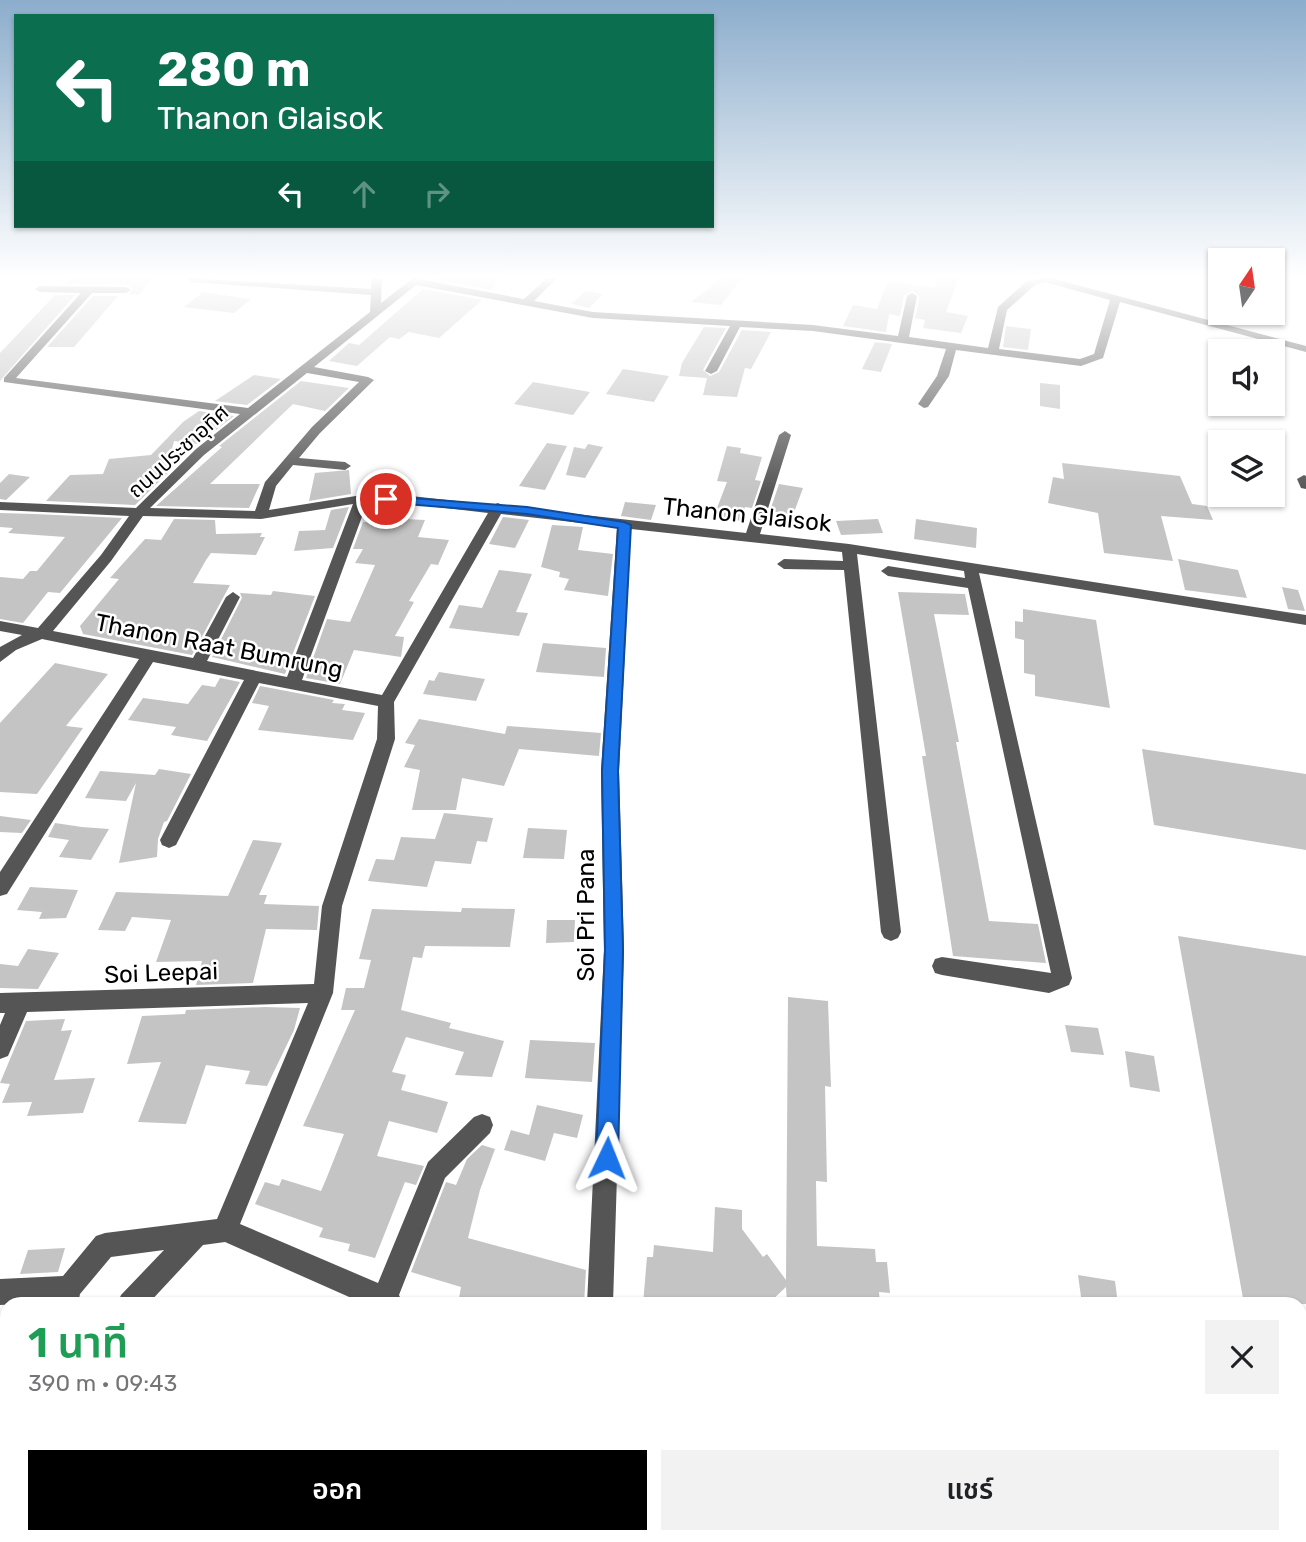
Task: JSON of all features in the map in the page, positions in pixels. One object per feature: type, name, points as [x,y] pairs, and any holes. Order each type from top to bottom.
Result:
[{"type":"street","points":[[35,350],[8,380],[249,412]]},
{"type":"street","name":"ถนนประชาอุทิศ","points":[[0,656],[10,646],[43,633],[106,558],[139,512],[200,452],[328,350]]},
{"type":"street","points":[[710,371],[722,350]]},
{"type":"street","points":[[924,404],[943,376],[951,350]]},
{"type":"street","points":[[979,350],[1081,363],[1099,356],[1101,350]]},
{"type":"street","points":[[261,515],[270,485],[316,430],[368,380],[304,369]]},
{"type":"street","points":[[752,537],[785,435]]},
{"type":"street","points":[[290,461],[345,466]]},
{"type":"street","points":[[293,683],[362,499]]},
{"type":"street","name":"Thanon Glaisok","points":[[0,506],[261,515],[362,499],[411,499],[498,507],[624,525],[752,537],[850,557],[1306,620]]},
{"type":"street","points":[[225,1230],[323,993],[332,906],[386,739],[386,702],[498,507]]},
{"type":"street","name":"Soi Pri Pana","points":[[600,1297],[614,950],[610,771],[624,525]]},
{"type":"street","points":[[784,564],[850,557],[891,932]]},
{"type":"street","points":[[888,571],[971,575],[1062,978],[1049,984],[942,967]]},
{"type":"street","points":[[197,665],[233,597]]},
{"type":"street","name":"Thanon Raat Bumrung","points":[[0,626],[386,702]]},
{"type":"street","points":[[0,888],[148,657]]},
{"type":"street","points":[[169,840],[254,677]]},
{"type":"street","name":"Soi Leepai","points":[[10,1004],[323,993]]},
{"type":"street","points":[[0,1049],[10,1004]]},
{"type":"street","points":[[388,1297],[436,1170],[482,1125]]},
{"type":"street","points":[[0,1292],[67,1296],[105,1245],[225,1230],[378,1297]]},
{"type":"street","points":[[137,1297],[197,1234]]},
{"type":"building","points":[[3,350],[27,350],[0,381],[0,353]]},
{"type":"building","points":[[341,350],[375,350],[357,366],[329,361]]},
{"type":"building","points":[[690,350],[714,350],[703,370],[710,376],[719,372],[731,350],[761,350],[751,369],[745,368],[737,397],[703,395],[707,378],[679,376],[682,363]]},
{"type":"building","points":[[871,350],[890,350],[881,372],[862,369]]},
{"type":"building","points":[[623,369],[669,376],[654,402],[606,394]]},
{"type":"building","points":[[254,375],[281,379],[247,405],[215,401]]},
{"type":"building","points":[[301,381],[349,388],[325,411],[293,404],[210,484],[260,484],[249,508],[156,506],[222,447],[219,446]]},
{"type":"building","points":[[533,382],[590,392],[573,415],[514,404]]},
{"type":"building","points":[[1040,383],[1060,385],[1060,409],[1040,406]]},
{"type":"building","points":[[199,411],[234,416],[198,444],[174,441],[167,468],[172,469],[135,505],[46,501],[70,475],[103,474],[109,459],[151,455],[183,422]]},
{"type":"building","points":[[547,443],[567,446],[545,490],[519,486]]},
{"type":"building","points":[[588,444],[603,447],[585,478],[566,475],[574,447],[585,449]]},
{"type":"building","points":[[727,446],[741,448],[740,453],[762,457],[755,480],[761,481],[752,508],[745,507],[741,521],[714,516],[727,482],[717,481]]},
{"type":"building","points":[[1062,463],[1180,476],[1192,504],[1207,506],[1213,520],[1161,516],[1173,561],[1104,553],[1098,513],[1048,503],[1053,477],[1064,479]]},
{"type":"building","points":[[349,470],[351,494],[309,501],[315,473]]},
{"type":"building","points":[[9,474],[30,477],[6,500],[0,499],[0,483]]},
{"type":"building","points":[[779,484],[803,488],[793,515],[770,511]]},
{"type":"building","points":[[625,502],[656,505],[651,520],[621,516]]},
{"type":"building","points":[[349,507],[333,548],[294,551],[299,531],[325,530],[331,510]]},
{"type":"building","points":[[0,513],[122,518],[60,593],[48,592],[23,623],[0,619],[0,577],[23,579],[30,571],[37,571],[65,537],[8,533],[13,528],[0,527]]},
{"type":"building","points":[[503,517],[529,520],[515,548],[489,544]]},
{"type":"building","points":[[174,519],[215,520],[216,534],[262,533],[260,537],[265,537],[256,555],[211,553],[206,560],[193,583],[230,585],[192,655],[83,634],[80,626],[119,579],[110,578],[145,539],[161,540]]},
{"type":"building","points":[[405,519],[425,520],[418,537],[449,540],[438,565],[431,564],[409,601],[414,602],[395,636],[404,637],[401,657],[354,650],[340,684],[306,678],[327,619],[350,622],[375,565],[355,563],[363,549],[353,549],[363,522],[402,525]]},
{"type":"building","points":[[878,519],[883,533],[841,535],[836,521]]},
{"type":"building","points":[[916,519],[977,528],[976,548],[914,539]]},
{"type":"building","points":[[552,525],[583,527],[578,550],[613,554],[608,596],[564,590],[569,579],[559,577],[560,572],[541,567]]},
{"type":"building","points":[[1178,559],[1238,570],[1247,598],[1185,590]]},
{"type":"building","points":[[499,570],[532,574],[516,612],[528,613],[519,636],[449,628],[459,605],[482,608]]},
{"type":"building","points":[[1282,587],[1298,590],[1305,611],[1288,609]]},
{"type":"building","points":[[273,591],[315,596],[285,674],[212,657],[242,598],[240,593],[271,595]]},
{"type":"building","points":[[898,592],[965,594],[969,615],[934,614],[989,921],[1038,924],[1046,963],[953,956],[922,756],[926,756]]},
{"type":"building","points":[[1023,609],[1096,620],[1110,708],[1035,696],[1035,675],[1024,673],[1024,640],[1015,638],[1015,621],[1023,622]]},
{"type":"building","points":[[543,643],[606,648],[604,677],[536,672]]},
{"type":"building","points":[[55,663],[108,674],[66,726],[83,728],[37,794],[0,792],[0,723]]},
{"type":"building","points":[[439,672],[485,679],[476,701],[423,694],[429,680],[434,681]]},
{"type":"building","points":[[220,678],[240,682],[207,741],[171,735],[176,727],[128,720],[143,698],[188,704],[202,685],[215,687]]},
{"type":"building","points":[[260,686],[334,700],[332,703],[345,704],[342,710],[365,713],[353,740],[258,730],[269,706],[252,703]]},
{"type":"building","points":[[419,719],[505,734],[507,726],[601,733],[599,756],[519,749],[504,786],[462,778],[456,810],[412,810],[420,770],[404,767],[415,745],[405,743]]},
{"type":"building","points":[[1142,749],[1306,774],[1306,850],[1154,825]]},
{"type":"building","points":[[159,769],[191,774],[167,821],[164,822],[158,839],[157,857],[119,863],[136,783],[126,801],[85,798],[100,771],[155,775]]},
{"type":"building","points":[[444,813],[493,818],[487,842],[477,841],[471,864],[435,861],[427,887],[368,881],[376,859],[394,860],[401,837],[435,839]]},
{"type":"building","points":[[0,816],[31,820],[22,833],[0,832]]},
{"type":"building","points":[[55,823],[109,829],[91,860],[59,857],[69,840],[48,837]]},
{"type":"building","points":[[528,828],[567,830],[564,859],[523,858]]},
{"type":"building","points":[[253,840],[282,843],[259,895],[267,895],[264,904],[319,906],[317,930],[266,929],[253,983],[196,985],[202,961],[156,962],[171,920],[132,917],[125,931],[98,930],[116,892],[228,896]]},
{"type":"building","points":[[30,887],[78,890],[66,918],[39,919],[42,912],[17,910]]},
{"type":"building","points":[[462,908],[515,909],[510,947],[425,946],[422,958],[413,957],[401,1010],[451,1023],[449,1028],[504,1041],[492,1077],[455,1075],[464,1052],[406,1037],[392,1072],[406,1075],[401,1090],[448,1102],[437,1133],[389,1121],[377,1156],[424,1166],[416,1185],[405,1182],[375,1258],[348,1251],[350,1244],[319,1237],[323,1228],[255,1204],[265,1182],[279,1186],[282,1179],[321,1191],[327,1177],[344,1134],[303,1126],[355,1010],[341,1010],[346,988],[364,988],[371,960],[359,959],[372,909],[461,912]]},
{"type":"building","points":[[547,920],[575,920],[574,942],[546,943]]},
{"type":"building","points":[[1178,936],[1306,956],[1306,1297],[1243,1297]]},
{"type":"building","points":[[28,949],[59,953],[38,989],[0,988],[0,964],[18,966]]},
{"type":"building","points":[[788,997],[828,1001],[831,1087],[825,1086],[827,1182],[816,1181],[817,1246],[875,1249],[876,1262],[887,1262],[890,1293],[879,1292],[879,1297],[787,1297],[786,1287],[775,1297],[644,1297],[647,1257],[653,1257],[654,1245],[713,1252],[715,1207],[742,1210],[742,1229],[763,1257],[767,1254],[786,1280]]},
{"type":"building","points":[[300,1008],[294,1030],[267,1086],[245,1084],[250,1071],[206,1065],[186,1124],[138,1122],[161,1062],[127,1064],[142,1016],[185,1014],[186,1010]]},
{"type":"building","points":[[65,1019],[61,1031],[72,1030],[54,1080],[95,1078],[83,1113],[27,1116],[32,1102],[2,1103],[10,1084],[0,1083],[26,1021]]},
{"type":"building","points":[[1065,1025],[1098,1028],[1104,1055],[1071,1052]]},
{"type":"building","points":[[530,1040],[595,1043],[592,1082],[525,1078]]},
{"type":"building","points":[[1125,1051],[1154,1056],[1160,1092],[1130,1087]]},
{"type":"building","points":[[537,1105],[583,1115],[577,1138],[554,1133],[545,1161],[504,1150],[511,1130],[529,1135]]},
{"type":"building","points":[[482,1145],[495,1149],[480,1190],[468,1238],[586,1270],[584,1297],[459,1297],[461,1287],[411,1272],[446,1182],[456,1185],[467,1159]]},
{"type":"building","points":[[65,1248],[58,1272],[20,1274],[28,1250]]},
{"type":"building","points":[[1078,1275],[1115,1281],[1117,1297],[1081,1297]]},
{"type":"route","points":[[386,499],[527,510],[624,525],[610,771],[614,950],[607,1158]]}]
